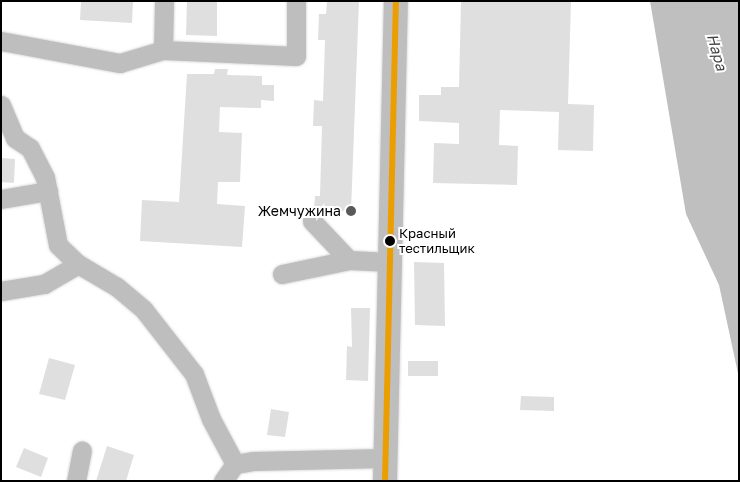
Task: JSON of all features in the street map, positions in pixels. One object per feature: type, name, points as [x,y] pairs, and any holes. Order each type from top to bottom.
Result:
[{"type":"main road","points":[[385,469],[396,1]]},
{"type":"street","points":[[163,50],[164,1]]},
{"type":"street","points":[[1,41],[120,63],[163,50],[296,56],[296,1]]},
{"type":"street","points":[[1,105],[6,126],[15,138],[30,148],[48,190],[58,245],[78,264],[118,287],[150,317],[194,374],[211,419],[235,464]]},
{"type":"street","points":[[1,199],[48,190]]},
{"type":"street","points":[[312,221],[349,260]]},
{"type":"street","points":[[282,274],[349,260],[390,262]]},
{"type":"street","points":[[1,291],[44,284],[78,264]]},
{"type":"street","points":[[76,481],[82,451]]},
{"type":"street","points":[[235,464],[385,469]]},
{"type":"street","points":[[222,481],[235,464]]},
{"type":"water","name":"Нара","points":[[650,1],[739,1],[739,378],[719,285],[686,214]]},
{"type":"building","points":[[81,1],[133,1],[132,23],[80,20]]},
{"type":"building","points":[[187,1],[217,1],[217,36],[186,35]]},
{"type":"building","points":[[327,1],[359,1],[351,211],[314,210],[315,196],[320,196],[322,126],[313,126],[314,100],[323,101],[325,40],[318,40],[319,14],[326,14]]},
{"type":"building","points":[[461,1],[571,1],[568,104],[594,105],[593,151],[558,150],[559,112],[500,110],[499,145],[518,146],[517,185],[433,183],[434,143],[459,144],[459,123],[419,121],[419,95],[441,95],[441,87],[459,87]]},
{"type":"building","points":[[215,69],[228,69],[227,75],[262,76],[262,85],[274,85],[274,101],[261,100],[261,108],[220,107],[219,132],[242,133],[240,182],[218,182],[217,204],[245,206],[242,247],[140,241],[142,200],[179,202],[187,74],[214,74]]},
{"type":"building","points":[[1,158],[15,159],[14,183],[1,182]]},
{"type":"building","points":[[414,262],[444,263],[445,326],[415,325]]},
{"type":"building","points":[[351,308],[370,308],[368,381],[346,380],[347,346],[352,347]]},
{"type":"building","points":[[49,358],[75,365],[65,400],[39,394]]},
{"type":"building","points":[[408,361],[438,361],[438,376],[408,376]]},
{"type":"building","points":[[521,396],[554,397],[554,411],[520,410]]},
{"type":"building","points":[[271,409],[289,412],[285,437],[267,435]]},
{"type":"building","points":[[107,446],[134,455],[126,481],[96,481]]},
{"type":"building","points":[[24,448],[48,458],[41,477],[16,467]]},
{"type":"transit line","points":[[385,481],[396,1]]},
{"type":"place","name":"Жемчужина","points":[[351,211]]},
{"type":"place","name":"Красный тестильщик","points":[[390,241]]}]
